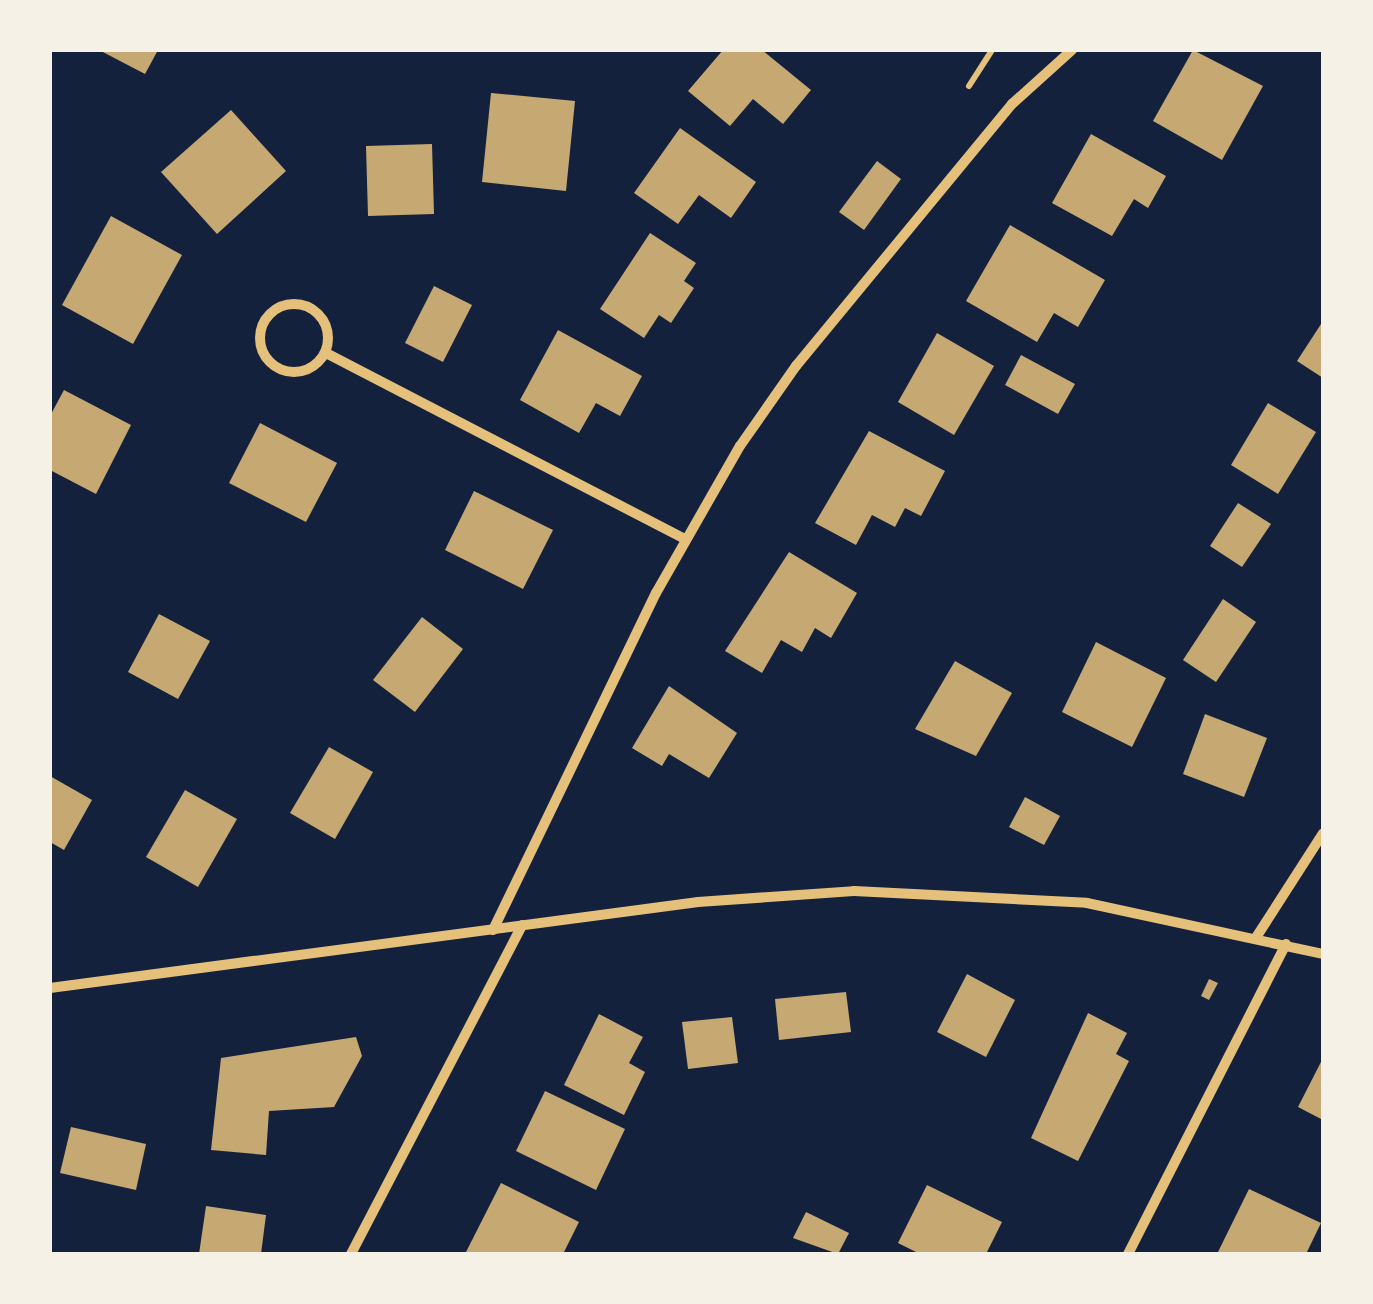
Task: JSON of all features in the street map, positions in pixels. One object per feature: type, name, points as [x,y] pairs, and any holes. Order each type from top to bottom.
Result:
[{"type":"street","points":[[493,930],[685,539],[796,366],[1012,104],[1072,50]]},
{"type":"street","points":[[285,304],[307,306],[328,328],[326,353],[313,367],[286,372],[263,352],[262,326],[285,304]]},
{"type":"street","points":[[326,353],[685,539]]},
{"type":"street","points":[[1257,936],[1323,833]]},
{"type":"street","points":[[50,988],[776,894],[932,890],[1087,903],[1257,936],[1323,954]]},
{"type":"street","points":[[351,1254],[522,925]]},
{"type":"street","points":[[1128,1254],[1286,944]]},
{"type":"path","points":[[969,86],[992,50]]},
{"type":"building","points":[[99,50],[158,50],[145,74]]},
{"type":"building","points":[[723,50],[762,50],[811,90],[783,124],[753,99],[730,126],[688,91]]},
{"type":"building","points":[[1193,50],[1263,86],[1222,160],[1153,121]]},
{"type":"building","points":[[491,93],[575,101],[566,191],[482,182]]},
{"type":"building","points":[[231,110],[286,171],[217,234],[161,172]]},
{"type":"building","points":[[680,128],[756,182],[731,218],[699,195],[678,224],[634,193]]},
{"type":"building","points":[[1091,134],[1166,176],[1148,208],[1134,199],[1112,236],[1052,203]]},
{"type":"building","points":[[432,144],[434,214],[368,216],[366,146]]},
{"type":"building","points":[[877,161],[901,179],[864,230],[839,212]]},
{"type":"building","points":[[111,216],[182,255],[133,344],[62,305]]},
{"type":"building","points":[[1010,225],[1105,280],[1078,327],[1054,313],[1037,342],[966,301]]},
{"type":"building","points":[[650,233],[696,263],[684,281],[694,288],[671,323],[659,315],[644,338],[600,309]]},
{"type":"building","points":[[434,286],[472,305],[443,362],[405,343]]},
{"type":"building","points":[[1323,321],[1323,378],[1297,361]]},
{"type":"building","points":[[558,330],[642,376],[620,416],[596,403],[579,433],[520,400]]},
{"type":"building","points":[[937,333],[994,366],[954,435],[898,402]]},
{"type":"building","points":[[1021,355],[1075,384],[1058,414],[1005,385]]},
{"type":"building","points":[[64,390],[131,425],[96,494],[50,470],[50,416]]},
{"type":"building","points":[[1268,403],[1316,432],[1278,494],[1231,465]]},
{"type":"building","points":[[260,423],[337,463],[306,522],[229,483]]},
{"type":"building","points":[[869,431],[945,471],[921,516],[905,508],[895,527],[872,515],[856,545],[815,523]]},
{"type":"building","points":[[474,491],[553,530],[523,589],[445,550]]},
{"type":"building","points":[[1238,503],[1271,524],[1242,567],[1210,546]]},
{"type":"building","points":[[789,552],[857,593],[831,638],[815,628],[802,652],[781,640],[762,673],[725,651]]},
{"type":"building","points":[[1223,599],[1256,622],[1216,682],[1183,660]]},
{"type":"building","points":[[159,614],[210,641],[178,699],[128,672]]},
{"type":"building","points":[[422,617],[463,649],[415,712],[373,680]]},
{"type":"building","points":[[1096,642],[1166,678],[1132,747],[1062,712]]},
{"type":"building","points":[[955,661],[1012,693],[976,756],[915,729]]},
{"type":"building","points":[[669,686],[737,733],[709,778],[669,754],[662,766],[632,748]]},
{"type":"building","points":[[1205,714],[1267,738],[1244,797],[1183,774]]},
{"type":"building","points":[[329,747],[373,772],[335,839],[290,813]]},
{"type":"building","points":[[50,776],[92,800],[64,850],[50,842]]},
{"type":"building","points":[[185,790],[237,819],[198,887],[146,857]]},
{"type":"building","points":[[1025,797],[1060,816],[1044,845],[1009,827]]},
{"type":"building","points":[[967,974],[1015,1000],[986,1057],[937,1032]]},
{"type":"building","points":[[1209,979],[1218,983],[1209,1000],[1201,996]]},
{"type":"building","points":[[846,992],[851,1032],[779,1040],[775,999]]},
{"type":"building","points":[[1088,1013],[1127,1033],[1116,1054],[1129,1061],[1078,1161],[1031,1138]]},
{"type":"building","points":[[599,1014],[643,1037],[629,1063],[645,1072],[624,1115],[564,1085]]},
{"type":"building","points":[[732,1017],[738,1063],[688,1069],[682,1022]]},
{"type":"building","points":[[356,1037],[362,1056],[334,1107],[269,1111],[266,1155],[211,1150],[221,1058]]},
{"type":"building","points":[[1323,1058],[1323,1120],[1298,1107]]},
{"type":"building","points":[[545,1091],[625,1129],[596,1190],[516,1151]]},
{"type":"building","points":[[71,1127],[146,1144],[136,1190],[60,1173]]},
{"type":"building","points":[[501,1183],[579,1222],[563,1254],[465,1254]]},
{"type":"building","points":[[927,1185],[1002,1222],[986,1254],[920,1254],[898,1243]]},
{"type":"building","points":[[1249,1189],[1321,1223],[1306,1254],[1217,1254]]},
{"type":"building","points":[[206,1206],[266,1215],[261,1254],[199,1254]]},
{"type":"building","points":[[806,1212],[849,1233],[838,1254],[793,1238]]}]
